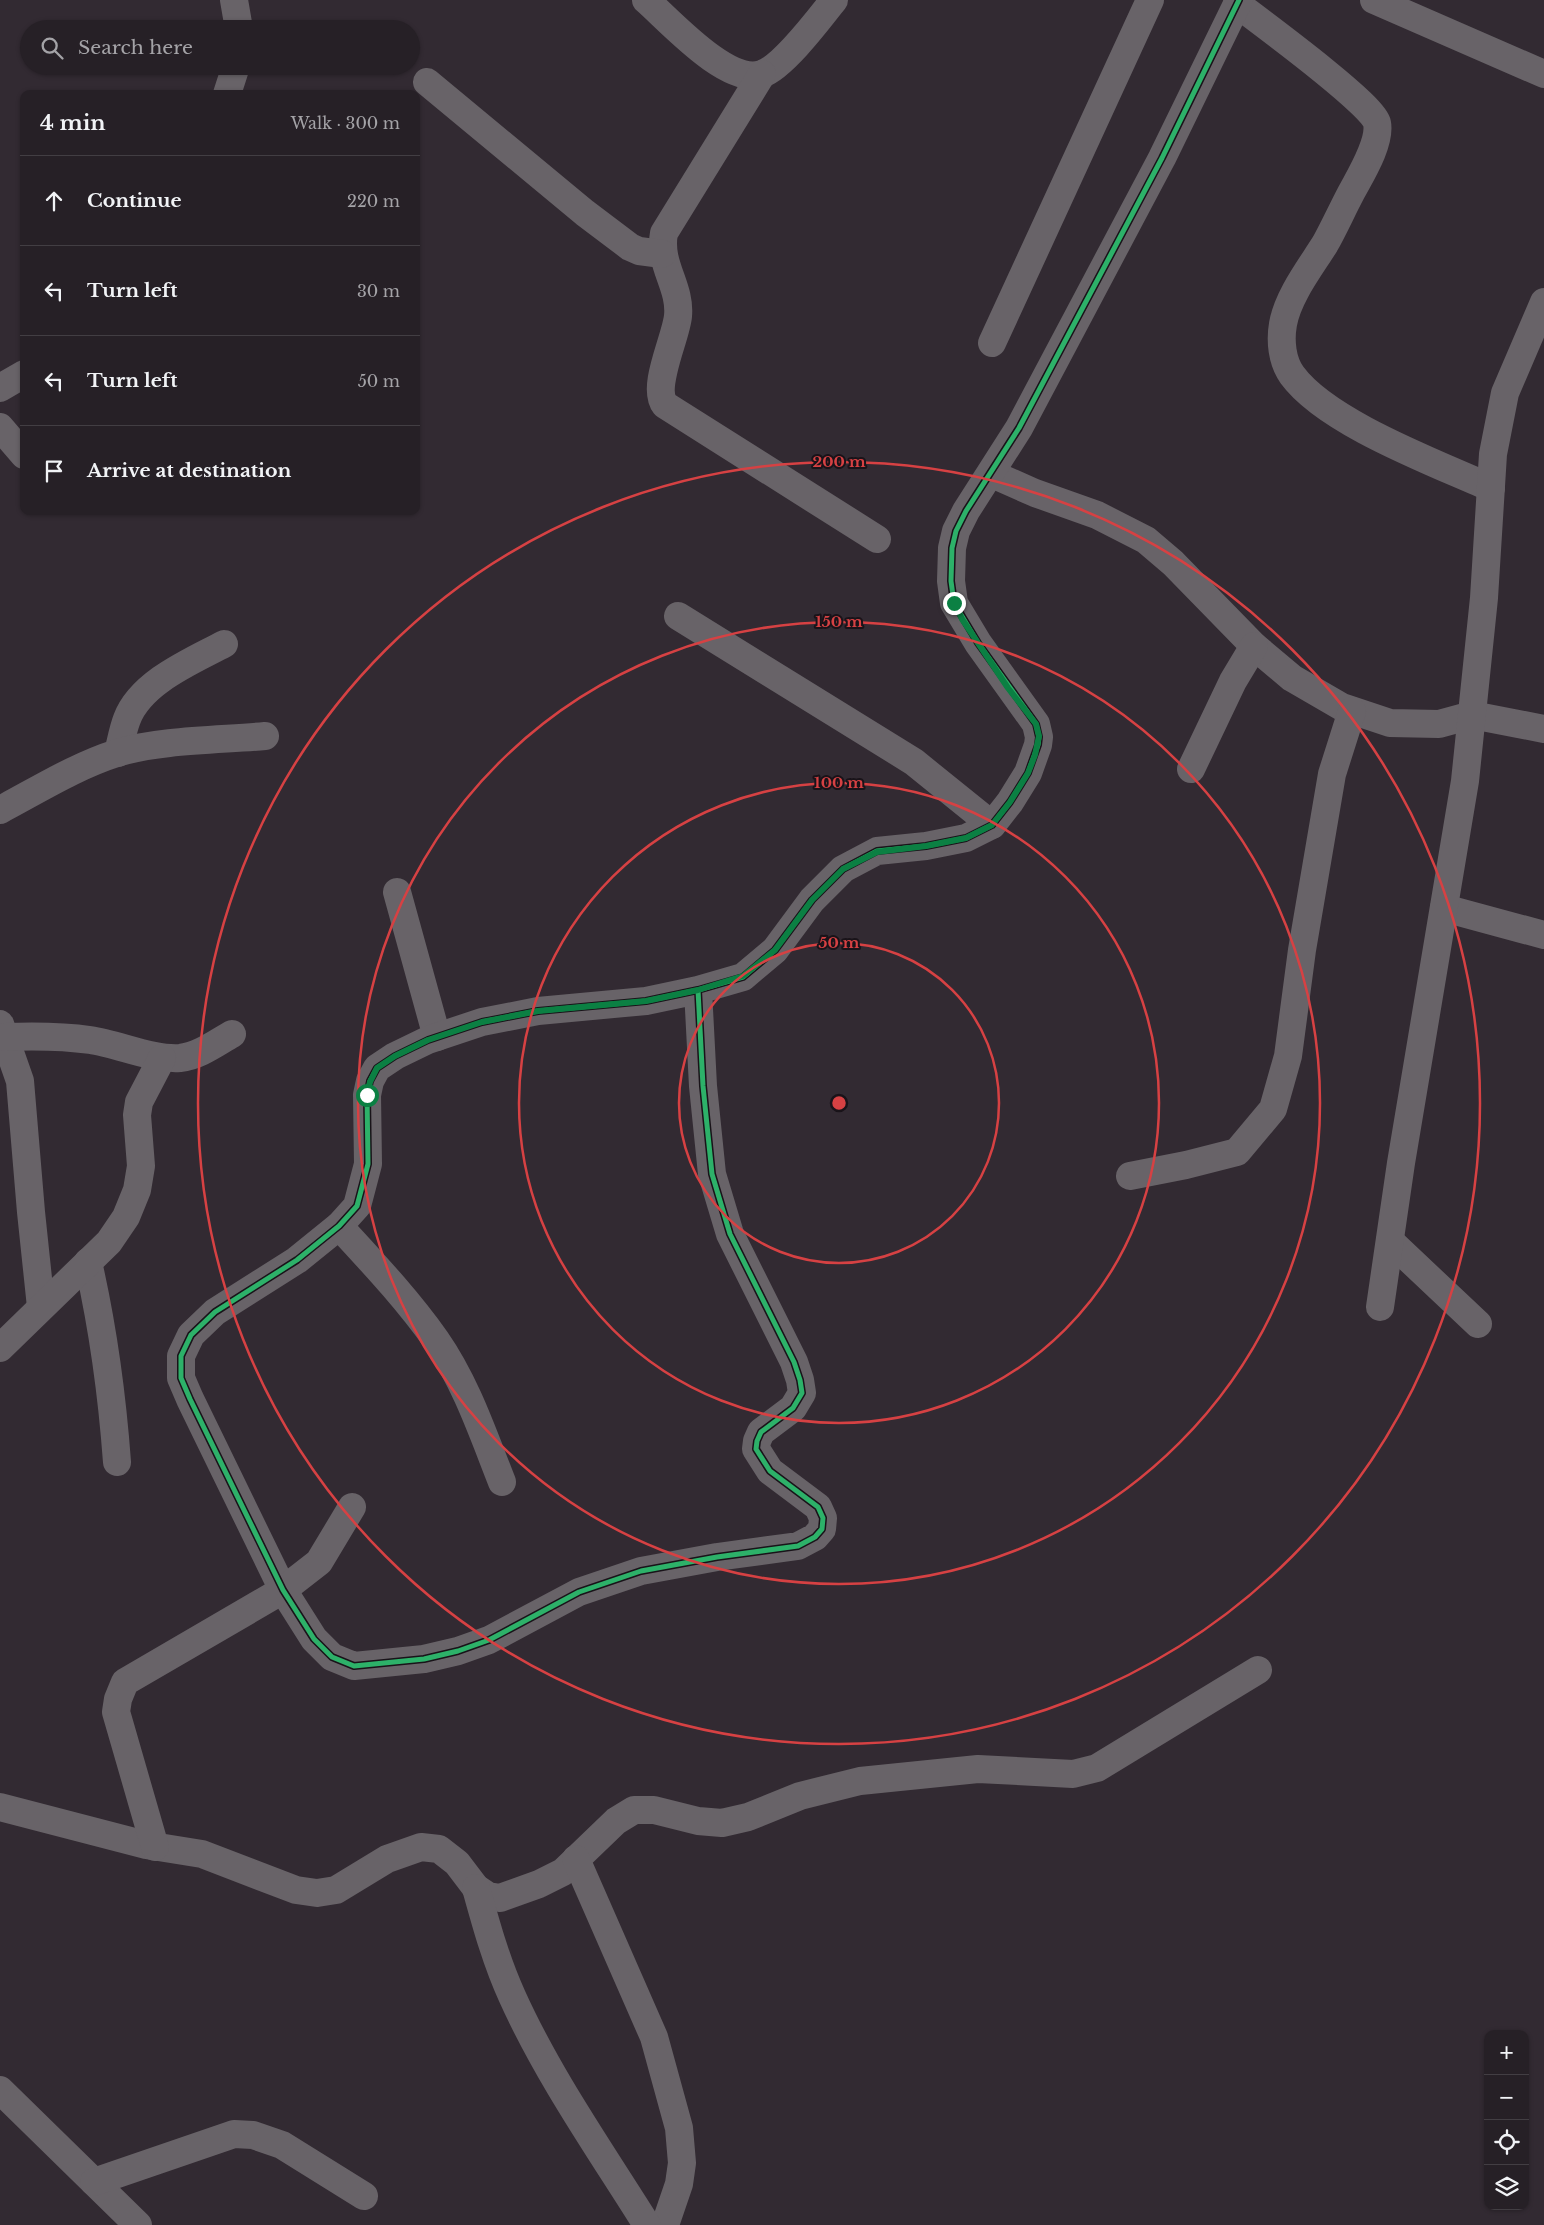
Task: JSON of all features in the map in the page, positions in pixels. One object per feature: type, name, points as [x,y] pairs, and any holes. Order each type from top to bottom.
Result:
[{"type":"street","points":[[234,0],[237,20]]},
{"type":"street","points":[[646,0],[709,56],[731,70],[745,76],[762,74]]},
{"type":"street","points":[[834,0],[813,27],[778,63],[762,74],[664,233],[662,254],[678,302],[678,316],[660,400],[665,405],[877,539]]},
{"type":"street","points":[[992,343],[1150,0]]},
{"type":"street","points":[[1374,0],[1544,74]]},
{"type":"street","points":[[698,990],[703,1086],[712,1174],[730,1234],[794,1362],[802,1393],[793,1408],[761,1432],[756,1449],[770,1471],[818,1507],[823,1518],[822,1528],[815,1538],[798,1546],[717,1557],[641,1571],[579,1592],[489,1640],[458,1651],[424,1659],[354,1666],[332,1657],[314,1639],[283,1590],[190,1399],[181,1378],[181,1356],[191,1335],[215,1312],[297,1260],[339,1226],[357,1206],[368,1164],[367,1095],[370,1082],[377,1068],[395,1056],[437,1037],[482,1022],[538,1011],[646,1001],[698,990],[743,976],[775,950],[812,900],[843,869],[877,852],[926,846],[966,838],[992,825],[1010,802],[1028,773],[1035,755],[1039,736],[1036,724],[1008,688],[962,619],[954,603],[951,573],[952,548],[956,530],[1019,428],[1162,158],[1238,2],[1372,113],[1377,123],[1377,134],[1368,161],[1328,239],[1292,300],[1283,323],[1281,348],[1291,374],[1320,403],[1372,434],[1491,488]]},
{"type":"street","points":[[228,90],[233,75]]},
{"type":"street","points":[[427,82],[585,213],[630,246],[639,251],[662,254]]},
{"type":"street","points":[[1380,1307],[1465,781],[1484,598],[1493,454],[1505,393],[1544,302]]},
{"type":"street","points":[[0,388],[20,376]]},
{"type":"street","points":[[0,427],[20,450]]},
{"type":"street","points":[[992,474],[1035,493],[1097,515],[1146,540],[1173,563],[1254,646],[1292,678],[1352,711],[1390,723],[1439,724],[1472,715],[1544,729]]},
{"type":"street","points":[[678,616],[914,762],[992,825]]},
{"type":"street","points":[[118,752],[128,717],[142,695],[168,675],[224,644]]},
{"type":"street","points":[[1191,769],[1233,681],[1254,646]]},
{"type":"street","points":[[1130,1176],[1186,1165],[1237,1152],[1273,1109],[1288,1056],[1313,883],[1332,774],[1352,711]]},
{"type":"street","points":[[0,810],[86,766],[118,752],[161,745],[265,736]]},
{"type":"street","points":[[397,892],[437,1037]]},
{"type":"street","points":[[1444,908],[1544,935]]},
{"type":"street","points":[[41,1307],[20,1082],[2,1031],[90,1040],[162,1058],[182,1058],[206,1050],[232,1034]]},
{"type":"street","points":[[0,1348],[109,1242],[126,1217],[137,1190],[141,1166],[137,1115],[139,1102],[162,1058]]},
{"type":"street","points":[[339,1226],[386,1276],[437,1341],[470,1402],[502,1482]]},
{"type":"street","points":[[1390,1241],[1478,1324]]},
{"type":"street","points":[[88,1262],[100,1315],[109,1370],[117,1462]]},
{"type":"street","points":[[155,1847],[116,1712],[124,1682],[283,1590],[319,1562],[352,1507]]},
{"type":"street","points":[[0,1807],[155,1847],[202,1854],[296,1890],[317,1893],[336,1890],[387,1858],[421,1847],[439,1849],[458,1864],[476,1888],[488,1896],[500,1898],[563,1872],[616,1821],[634,1810],[654,1810],[698,1820],[722,1823],[748,1817],[800,1796],[860,1780],[978,1769],[1073,1774],[1097,1768],[1258,1670]]},
{"type":"street","points":[[576,1859],[654,2037],[679,2128],[682,2163],[680,2184],[665,2225]]},
{"type":"street","points":[[476,1888],[493,1947],[512,1996],[556,2080],[646,2225]]},
{"type":"street","points":[[0,2090],[138,2225]]},
{"type":"street","points":[[94,2182],[234,2134],[253,2134],[282,2145],[364,2196]]},
{"type":"cycle path","points":[[698,990],[703,1086],[712,1174],[730,1234],[794,1362],[802,1393],[793,1408],[761,1432],[756,1449],[770,1471],[818,1507],[823,1518],[822,1529],[815,1537],[798,1546],[717,1557],[641,1571],[579,1592],[489,1640],[458,1651],[424,1659],[354,1666],[332,1657],[314,1639],[283,1590],[190,1399],[181,1378],[181,1356],[191,1335],[215,1312],[297,1260],[339,1226],[357,1206],[368,1164],[367,1095],[370,1081],[377,1068],[395,1056],[428,1040],[482,1022],[538,1011],[646,1001],[698,990],[743,977],[775,950],[812,900],[843,869],[877,851],[926,846],[966,838],[992,825],[1010,802],[1028,773],[1039,737],[1036,724],[978,643],[954,603],[951,581],[952,548],[956,531],[966,511],[1019,428],[1162,158],[1239,0]]},
{"type":"route","points":[[367,1095],[370,1082],[377,1068],[395,1056],[428,1040],[482,1022],[538,1011],[646,1001],[698,990],[743,976],[775,950],[812,900],[843,869],[877,852],[926,846],[966,838],[992,825],[1010,802],[1028,773],[1038,745],[1039,736],[1036,724],[1008,688],[962,619],[954,603]]}]
